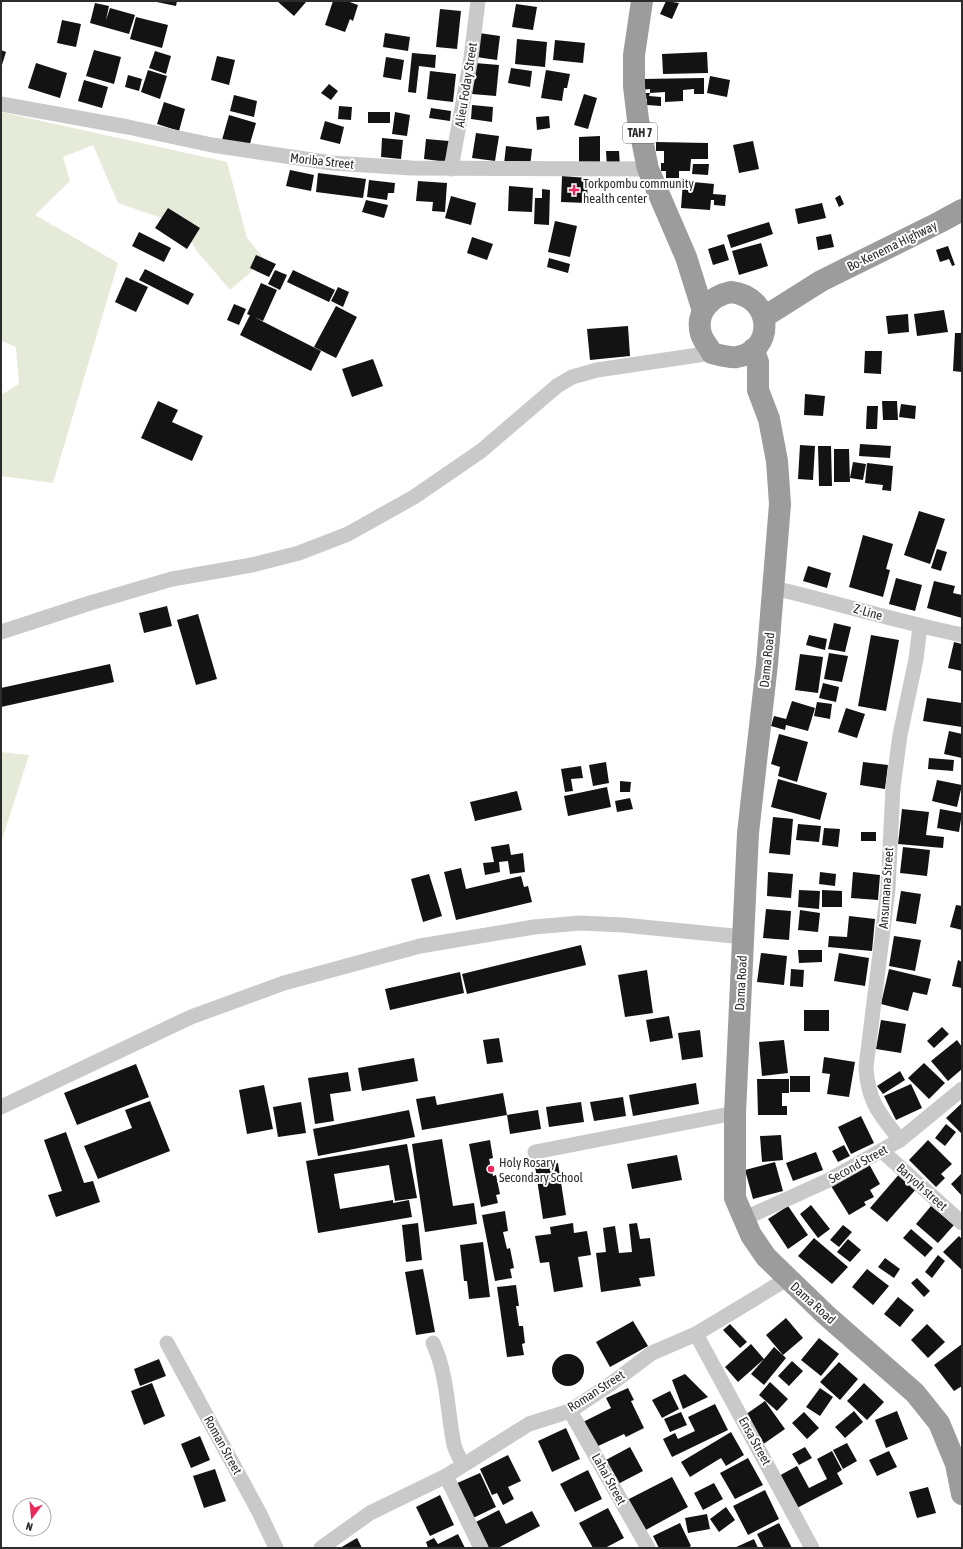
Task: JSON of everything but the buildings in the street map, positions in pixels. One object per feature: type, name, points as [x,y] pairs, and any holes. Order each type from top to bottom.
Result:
[{"type":"highway","name":"TAH 7","points":[[642,1],[634,55],[634,86],[638,120],[648,169],[686,257],[703,311]]},
{"type":"highway","name":"Bo-Kenema Highway","points":[[760,310],[962,210]]},
{"type":"highway","name":"TAH 7","points":[[686,257],[723,294]]},
{"type":"highway","points":[[720,355],[737,357],[753,349],[763,335],[760,310],[740,293],[723,294],[708,303],[703,311],[700,328],[702,336],[720,355],[758,390]]},
{"type":"highway","points":[[753,349],[758,362],[758,390]]},
{"type":"highway","name":"Dama Road","points":[[758,390],[769,419],[777,461],[780,504],[774,588],[748,833],[734,1113],[735,1198],[751,1235],[766,1257],[787,1279],[915,1393],[939,1423],[956,1464],[962,1494]]},
{"type":"street","name":"Alieu Foday Street","points":[[451,169],[471,58],[478,1]]},
{"type":"street","name":"Moriba Street","points":[[1,104],[276,156],[332,163],[451,169],[648,169]]},
{"type":"street","points":[[1,632],[90,602],[172,579],[252,565],[299,552],[348,534],[414,497],[481,451],[557,386],[572,377],[597,370],[720,355]]},
{"type":"street","name":"Z-Line","points":[[774,588],[920,626],[962,635]]},
{"type":"street","name":"Ansumana Street","points":[[900,1140],[875,1106],[867,1086],[866,1067],[888,889],[893,787],[900,735],[916,659],[920,626]]},
{"type":"street","points":[[1,1107],[192,1017],[284,983],[420,946],[534,927],[580,923],[623,925],[744,937]]},
{"type":"street","name":"Second Street","points":[[743,1219],[798,1195],[882,1151],[900,1140],[962,1089]]},
{"type":"street","points":[[535,1152],[734,1113]]},
{"type":"street","name":"Baryoh street","points":[[882,1151],[962,1223]]},
{"type":"street","name":"Roman Street","points":[[321,1548],[370,1513],[446,1476],[529,1424],[570,1410],[612,1383],[652,1353],[696,1334],[787,1279]]},
{"type":"street","name":"Ensa Street","points":[[696,1334],[812,1548]]},
{"type":"street","name":"Roman Street","points":[[167,1343],[259,1512],[276,1548]]},
{"type":"street","points":[[433,1343],[439,1355],[446,1383],[454,1446],[463,1465]]},
{"type":"street","name":"Lahai Street","points":[[570,1410],[648,1548]]},
{"type":"street","points":[[446,1476],[481,1548]]},
{"type":"green space","points":[[1,112],[227,162],[247,238],[265,260],[230,290],[196,250],[182,225],[118,203],[93,145],[63,157],[70,181],[35,215],[118,263],[53,483],[1,476],[1,395],[19,384],[16,347],[1,341]]},
{"type":"green space","points":[[1,752],[29,755],[1,843]]},
{"type":"place","name":"Torkpombu community health center","points":[[574,190]]},
{"type":"place","name":"Holy Rosary Secondary School","points":[[491,1169]]}]
